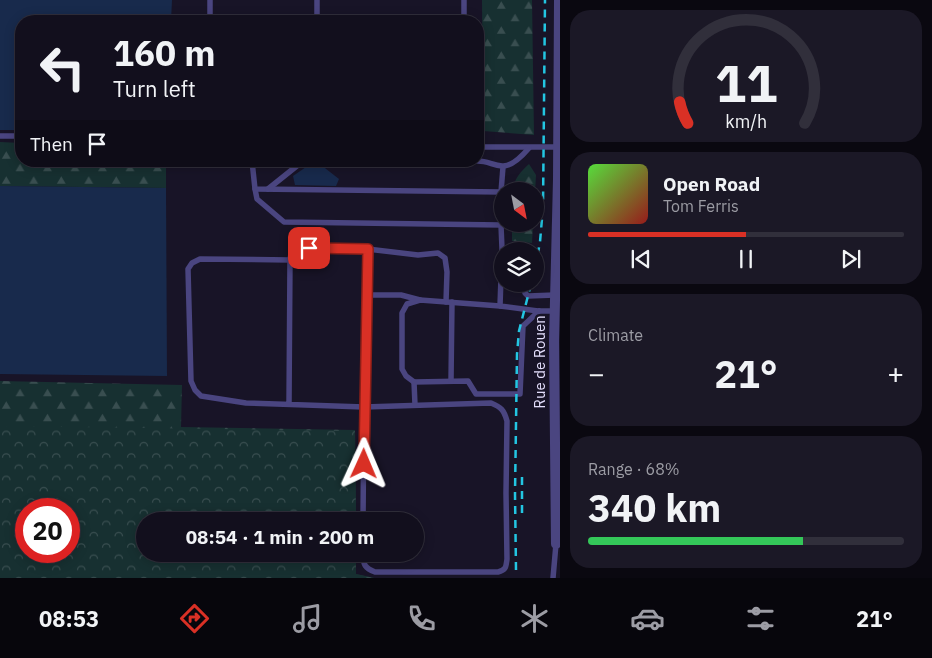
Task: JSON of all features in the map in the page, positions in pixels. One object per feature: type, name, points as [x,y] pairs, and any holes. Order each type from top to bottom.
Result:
[{"type":"street","name":"Rue de Rouen","points":[[556,544],[555,295],[558,193],[559,0]]},
{"type":"lane","points":[[210,0],[210,15]]},
{"type":"lane","points":[[317,0],[317,15]]},
{"type":"lane","points":[[464,0],[464,15]]},
{"type":"lane","points":[[0,136],[15,136]]},
{"type":"lane","points":[[484,147],[558,147]]},
{"type":"lane","points":[[484,161],[503,166],[513,163],[525,154],[529,148]]},
{"type":"lane","points":[[502,182],[503,166]]},
{"type":"lane","points":[[253,167],[257,199],[284,222],[494,226]]},
{"type":"lane","points":[[268,189],[295,167]]},
{"type":"lane","points":[[255,189],[494,192]]},
{"type":"lane","points":[[500,306],[501,232]]},
{"type":"lane","points":[[290,404],[290,260],[292,248],[368,249],[418,255],[438,253],[445,258],[452,381]]},
{"type":"lane","points":[[363,512],[368,249]]},
{"type":"lane","points":[[290,260],[200,258],[188,269],[191,381],[195,390],[201,396],[246,403],[364,407],[491,403],[500,407],[505,412],[507,421],[507,559],[506,567],[503,571],[376,572],[369,570],[364,562]]},
{"type":"lane","points":[[525,292],[528,296],[555,295]]},
{"type":"lane","points":[[367,295],[401,295],[420,300],[555,311]]},
{"type":"lane","points":[[420,300],[407,304],[402,313],[402,369],[406,376],[414,382],[468,381],[476,394],[477,403]]},
{"type":"lane","points":[[476,394],[520,394],[523,326],[539,311]]},
{"type":"lane","points":[[414,382],[415,405]]},
{"type":"lane","points":[[553,578],[556,544]]},
{"type":"green space","points":[[482,0],[532,0],[534,135],[484,131],[484,15],[482,15]]},
{"type":"green space","points":[[0,142],[15,143],[15,167],[166,167],[166,188],[0,186]]},
{"type":"green space","points":[[529,164],[536,175],[536,182],[515,182]]},
{"type":"green space","points":[[512,232],[533,232],[532,242],[512,241]]},
{"type":"green space","points":[[0,381],[182,385],[181,427],[355,430],[356,512],[136,512],[136,562],[356,562],[356,574],[374,578],[0,578]]},
{"type":"green space","points":[[0,426],[355,431],[356,512],[136,512],[136,562],[356,562],[356,574],[374,578],[0,578]]},
{"type":"water","points":[[0,0],[172,0],[171,15],[15,15],[15,130],[0,130]]},
{"type":"water","points":[[306,167],[324,167],[339,179],[336,186],[295,185],[293,176]]},
{"type":"water","points":[[0,186],[166,188],[167,376],[0,374]]},
{"type":"railway","points":[[540,242],[543,207],[545,0]]},
{"type":"railway","points":[[516,570],[517,354],[519,331],[529,292]]},
{"type":"railway","points":[[522,471],[522,513]]},
{"type":"route","points":[[309,248],[368,249],[364,464]]}]
